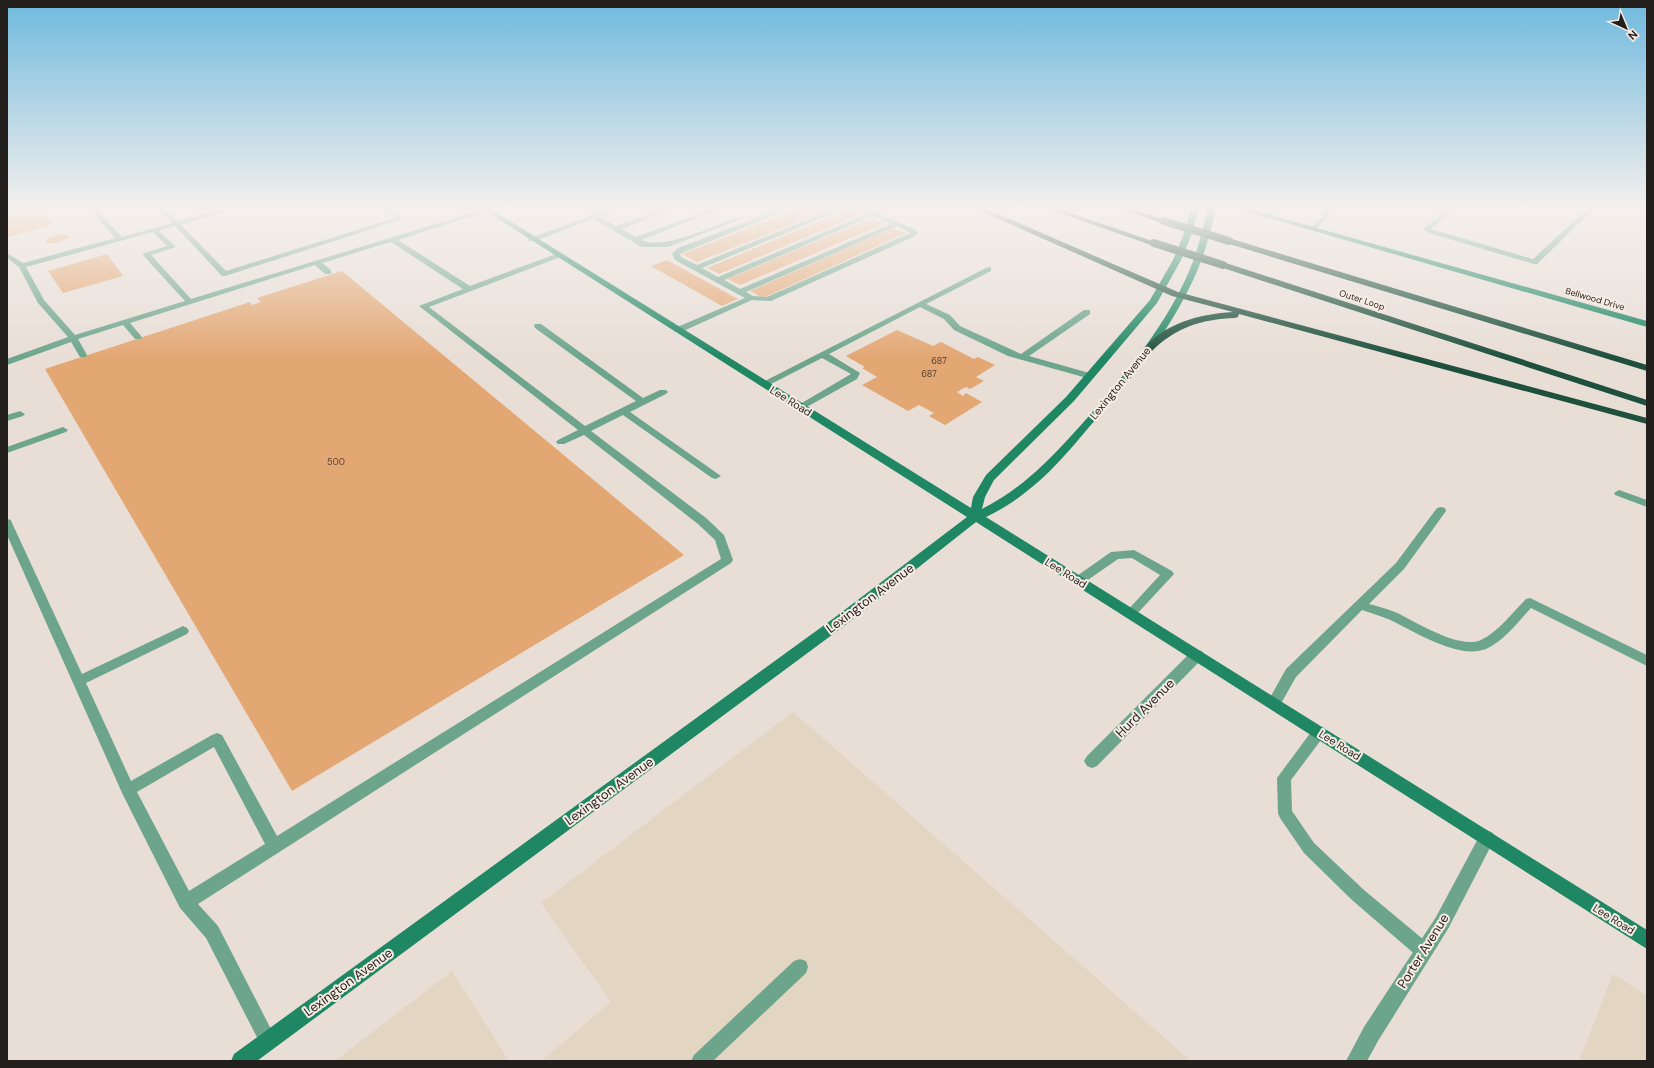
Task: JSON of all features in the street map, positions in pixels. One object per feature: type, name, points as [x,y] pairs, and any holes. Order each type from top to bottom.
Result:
[{"type":"highway","points":[[1090,258],[1180,296],[1647,421]]},
{"type":"highway","name":"Outer Loop","points":[[1202,258],[1647,403]]},
{"type":"highway","name":"Outer Loop","points":[[1284,258],[1647,368]]},
{"type":"highway","points":[[1146,350],[1161,336],[1172,329],[1199,318],[1233,315],[1266,319]]},
{"type":"main road","name":"Lee Road","points":[[562,258],[1131,613],[1647,940]]},
{"type":"main road","points":[[975,517],[979,496],[990,478],[1034,436],[1090,376],[1148,308],[1161,289],[1177,258]]},
{"type":"main road","name":"Lexington Avenue","points":[[241,1061],[839,622],[975,517],[1010,499],[1025,487],[1042,472],[1100,409],[1146,350],[1180,296],[1198,258]]},
{"type":"main road","name":"Bellwood Drive","points":[[1414,258],[1647,324]]},
{"type":"street","name":"Hurd Avenue","points":[[1092,761],[1197,655]]},
{"type":"street","name":"Porter Avenue","points":[[1356,1061],[1371,1034],[1442,923],[1487,838]]},
{"type":"lane","points":[[11,258],[22,266],[42,301],[73,338],[83,355]]},
{"type":"lane","points":[[22,266],[52,258]]},
{"type":"lane","points":[[150,258],[190,302]]},
{"type":"lane","points":[[209,258],[225,274],[290,258]]},
{"type":"lane","points":[[7,362],[73,338],[326,258]]},
{"type":"lane","points":[[424,258],[469,289]]},
{"type":"lane","points":[[186,902],[727,560],[720,538],[702,521],[423,306],[554,258]]},
{"type":"lane","points":[[678,258],[751,298],[768,299],[861,258]]},
{"type":"lane","points":[[696,268],[721,258]]},
{"type":"lane","points":[[718,280],[770,258]]},
{"type":"lane","points":[[739,292],[818,258]]},
{"type":"lane","points":[[1520,258],[1534,262],[1538,258]]},
{"type":"lane","points":[[316,262],[328,272]]},
{"type":"lane","points":[[764,384],[988,269]]},
{"type":"lane","points":[[678,330],[751,298]]},
{"type":"lane","points":[[919,304],[947,317],[957,328],[1011,354],[1090,376]]},
{"type":"lane","points":[[1022,357],[1087,312]]},
{"type":"lane","points":[[125,322],[138,337]]},
{"type":"lane","points":[[538,326],[643,402]]},
{"type":"lane","points":[[800,407],[854,377],[856,373],[822,354]]},
{"type":"lane","points":[[561,442],[663,392]]},
{"type":"lane","points":[[623,411],[716,476]]},
{"type":"lane","points":[[7,418],[20,414]]},
{"type":"lane","points":[[7,450],[63,430]]},
{"type":"lane","points":[[1619,493],[1647,504]]},
{"type":"lane","points":[[1274,703],[1291,673],[1400,566],[1441,511]]},
{"type":"lane","points":[[7,523],[128,790],[186,902],[212,932],[268,1041]]},
{"type":"lane","points":[[1078,581],[1115,555],[1134,554],[1168,574],[1131,613]]},
{"type":"lane","points":[[1360,606],[1391,616],[1439,638],[1461,646],[1481,646],[1502,630],[1530,602],[1647,661]]},
{"type":"lane","points":[[79,681],[183,631]]},
{"type":"lane","points":[[1319,732],[1284,778],[1284,813],[1309,848],[1358,895],[1424,951]]},
{"type":"lane","points":[[128,790],[217,739],[274,846]]},
{"type":"lane","points":[[700,1061],[800,967]]},
{"type":"shaded area","points":[[793,712],[1191,1061],[541,1061],[611,1002],[541,903]]},
{"type":"shaded area","points":[[452,971],[509,1061],[335,1061]]},
{"type":"shaded area","points":[[1613,974],[1647,996],[1647,1061],[1579,1061]]},
{"type":"building","points":[[94,258],[110,258],[123,276],[63,293],[48,271]]},
{"type":"building","points":[[689,258],[707,258],[697,262]]},
{"type":"building","points":[[731,258],[757,258],[719,274],[707,268]]},
{"type":"building","points":[[777,258],[804,258],[740,285],[727,279]]},
{"type":"building","points":[[825,258],[851,258],[763,298],[750,291]]},
{"type":"building","points":[[667,260],[738,299],[722,306],[651,266]]},
{"type":"building","points":[[342,271],[684,555],[292,791],[45,369],[250,302],[252,305],[261,302],[257,298]]},
{"type":"building","points":[[897,330],[933,346],[941,342],[974,359],[978,357],[995,365],[976,377],[984,381],[970,389],[966,387],[957,392],[963,396],[966,393],[982,402],[945,425],[929,416],[934,413],[919,405],[908,411],[862,385],[877,377],[862,368],[865,367],[846,356]]}]
